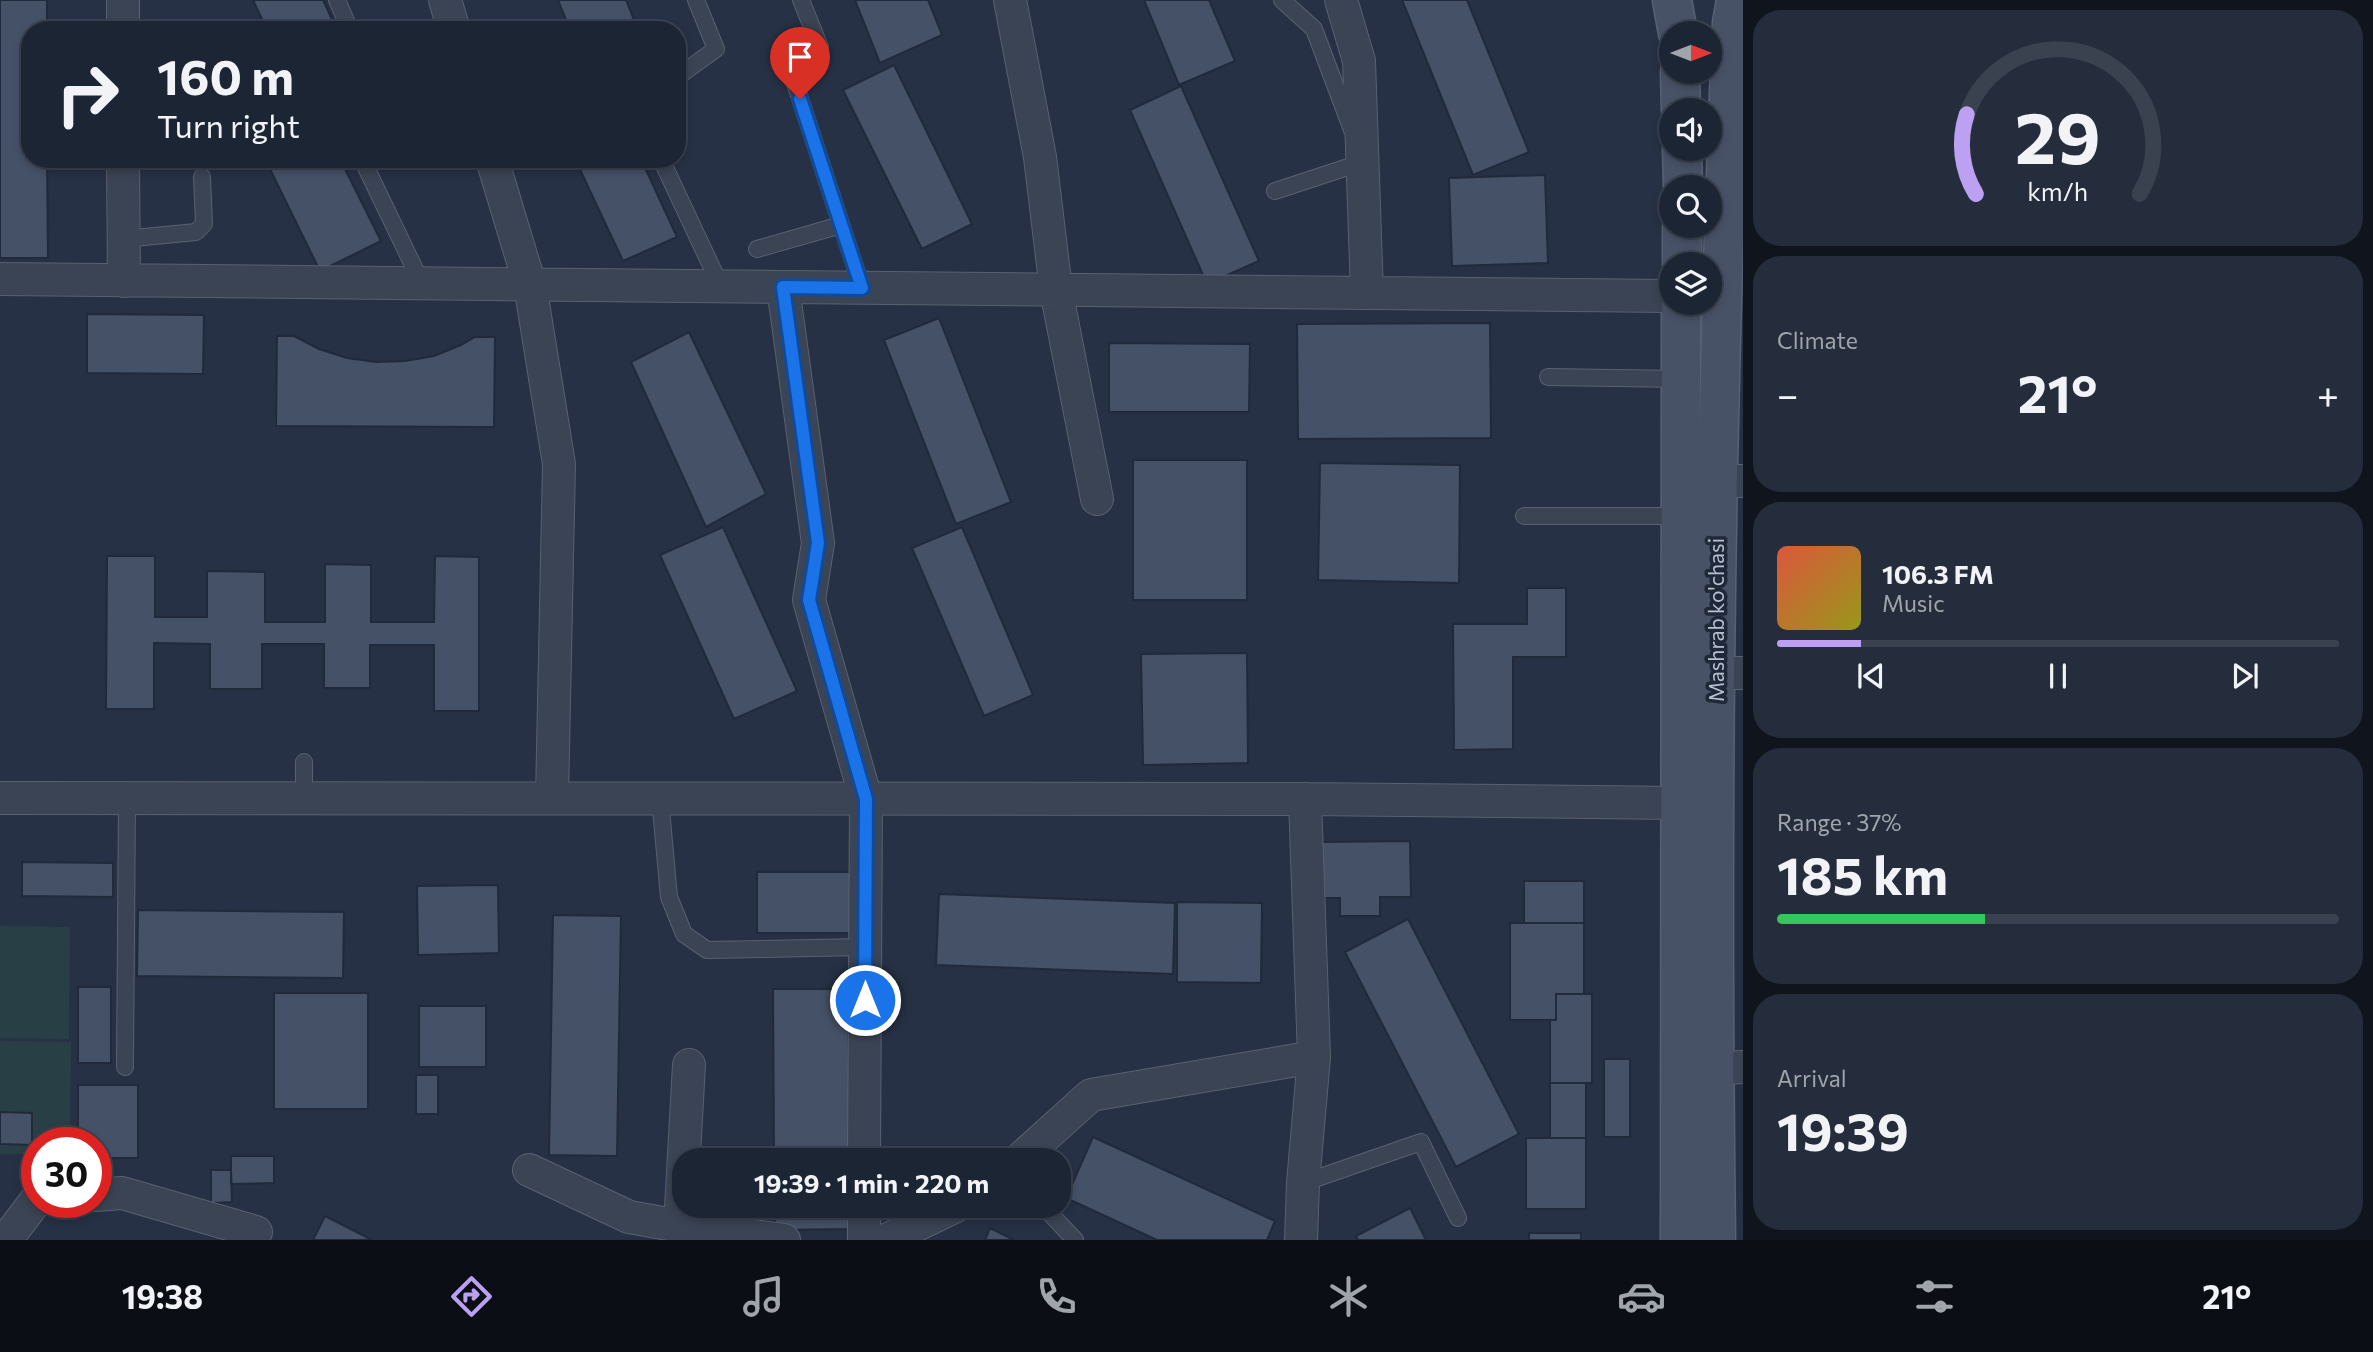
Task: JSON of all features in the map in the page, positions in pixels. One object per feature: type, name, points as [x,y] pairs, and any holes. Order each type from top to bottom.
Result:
[{"type":"main road","points":[[1672,0],[1676,21]]},
{"type":"main road","name":"Mashrab ko'chasi","points":[[1716,1240],[1728,1068],[1713,800],[1729,673],[1734,179],[1731,23],[1736,0]]},
{"type":"main road","name":"Mashrab ko'chasi","points":[[1680,1240],[1681,315]]},
{"type":"street","points":[[123,21],[124,0]]},
{"type":"street","points":[[1010,0],[1040,158],[1056,290],[1097,499]]},
{"type":"street","points":[[1341,0],[1359,61],[1367,293]]},
{"type":"street","points":[[123,168],[124,281]]},
{"type":"street","points":[[495,168],[530,285],[559,464],[552,799]]},
{"type":"street","points":[[0,279],[1659,296]]},
{"type":"street","points":[[783,287],[818,543],[809,600],[866,799],[864,1148]]},
{"type":"street","points":[[0,798],[1305,799],[1680,803]]},
{"type":"street","points":[[1301,1240],[1314,1057],[1305,799]]},
{"type":"street","points":[[1032,1148],[1091,1094],[1314,1057]]},
{"type":"street","points":[[680,1226],[690,1065]]},
{"type":"street","points":[[529,1170],[623,1228],[680,1226],[784,1240]]},
{"type":"street","points":[[112,1194],[122,1193],[256,1232]]},
{"type":"street","points":[[6,1240],[23,1218]]},
{"type":"street","points":[[864,1218],[864,1240]]},
{"type":"street","points":[[886,1240],[931,1218]]},
{"type":"lane","points":[[337,0],[346,21]]},
{"type":"lane","points":[[686,70],[716,49],[696,0]]},
{"type":"lane","points":[[801,0],[820,47],[792,74],[862,288]]},
{"type":"lane","points":[[1275,191],[1363,162],[1314,29],[1282,0]]},
{"type":"lane","points":[[366,168],[422,284]]},
{"type":"lane","points":[[666,168],[721,287]]},
{"type":"lane","points":[[123,239],[196,232],[204,224],[202,177]]},
{"type":"lane","points":[[757,249],[841,225]]},
{"type":"lane","points":[[1548,377],[1681,379]]},
{"type":"lane","points":[[1524,516],[1681,516]]},
{"type":"lane","points":[[304,762],[304,799]]},
{"type":"lane","points":[[125,1067],[127,799]]},
{"type":"lane","points":[[660,799],[669,897],[684,933],[707,950],[865,947]]},
{"type":"lane","points":[[1303,1183],[1421,1142],[1458,1218]]},
{"type":"lane","points":[[1054,1218],[1075,1240]]},
{"type":"green space","points":[[0,926],[70,927],[69,1039],[0,1038]]},
{"type":"green space","points":[[0,1041],[71,1042],[70,1127],[21,1127],[21,1154],[0,1154]]},
{"type":"building","points":[[0,0],[47,0],[47,21],[21,21],[21,168],[47,168],[48,258],[0,258]]},
{"type":"building","points":[[253,0],[323,0],[333,21],[263,21]]},
{"type":"building","points":[[558,0],[626,0],[634,21],[566,21]]},
{"type":"building","points":[[855,0],[928,0],[942,35],[880,63]]},
{"type":"building","points":[[1144,0],[1209,0],[1235,61],[1179,85]]},
{"type":"building","points":[[1402,0],[1467,0],[1529,152],[1473,175]]},
{"type":"building","points":[[894,65],[972,224],[922,249],[843,90]]},
{"type":"building","points":[[1181,86],[1259,261],[1207,284],[1130,110]]},
{"type":"building","points":[[269,168],[344,168],[381,241],[320,271]]},
{"type":"building","points":[[579,168],[645,168],[677,237],[623,261]]},
{"type":"building","points":[[1545,175],[1548,263],[1452,266],[1449,178]]},
{"type":"building","points":[[87,314],[204,315],[203,374],[87,373]]},
{"type":"building","points":[[939,318],[1011,502],[956,524],[884,340]]},
{"type":"building","points":[[1490,323],[1491,438],[1298,439],[1297,324]]},
{"type":"building","points":[[689,332],[766,494],[706,527],[631,362]]},
{"type":"building","points":[[277,336],[294,336],[319,349],[347,358],[376,362],[434,356],[475,337],[495,337],[494,427],[276,426]]},
{"type":"building","points":[[1109,343],[1250,344],[1249,412],[1109,412]]},
{"type":"building","points":[[1133,460],[1247,460],[1247,600],[1133,600]]},
{"type":"building","points":[[1320,463],[1460,465],[1459,583],[1318,580]]},
{"type":"building","points":[[723,527],[797,691],[734,719],[660,555]]},
{"type":"building","points":[[962,527],[1033,695],[984,716],[912,548]]},
{"type":"building","points":[[107,556],[155,556],[155,617],[207,617],[207,571],[265,572],[265,622],[325,622],[325,564],[371,565],[371,622],[434,622],[435,556],[479,557],[479,711],[434,711],[434,645],[370,645],[370,688],[324,688],[324,644],[262,644],[262,689],[210,689],[210,644],[154,643],[154,709],[106,709]]},
{"type":"building","points":[[1527,588],[1566,588],[1566,657],[1513,657],[1513,749],[1454,750],[1453,624],[1527,624]]},
{"type":"building","points":[[1247,653],[1248,763],[1143,765],[1141,654]]},
{"type":"building","points":[[1410,841],[1411,897],[1380,897],[1380,916],[1340,916],[1340,898],[1320,898],[1320,842]]},
{"type":"building","points":[[22,862],[113,863],[113,897],[22,896]]},
{"type":"building","points":[[757,872],[863,872],[863,933],[757,933]]},
{"type":"building","points":[[1524,881],[1584,881],[1584,923],[1524,923]]},
{"type":"building","points":[[498,885],[499,953],[418,955],[417,886]]},
{"type":"building","points":[[939,894],[1175,903],[1173,974],[936,965]]},
{"type":"building","points":[[1177,902],[1262,903],[1261,983],[1177,982]]},
{"type":"building","points":[[138,910],[344,912],[343,978],[137,976]]},
{"type":"building","points":[[553,915],[621,916],[617,1156],[549,1155]]},
{"type":"building","points":[[1408,919],[1519,1134],[1456,1167],[1345,952]]},
{"type":"building","points":[[1510,923],[1584,923],[1584,994],[1556,994],[1556,1020],[1510,1020]]},
{"type":"building","points":[[78,987],[111,987],[111,1063],[78,1063]]},
{"type":"building","points":[[773,989],[848,989],[850,1148],[774,1148]]},
{"type":"building","points":[[274,993],[368,993],[368,1109],[274,1109]]},
{"type":"building","points":[[1556,994],[1592,994],[1592,1083],[1550,1083],[1550,1020],[1556,1020]]},
{"type":"building","points":[[419,1006],[486,1006],[486,1067],[419,1067]]},
{"type":"building","points":[[1604,1059],[1630,1059],[1630,1137],[1604,1137]]},
{"type":"building","points":[[416,1075],[438,1075],[438,1114],[416,1114]]},
{"type":"building","points":[[1550,1083],[1586,1083],[1586,1138],[1550,1138]]},
{"type":"building","points":[[78,1085],[138,1085],[138,1158],[112,1158],[112,1127],[78,1127]]},
{"type":"building","points":[[0,1112],[32,1113],[32,1127],[21,1127],[21,1145],[0,1144]]},
{"type":"building","points":[[1093,1137],[1275,1221],[1267,1240],[1157,1240],[1071,1200],[1071,1187]]},
{"type":"building","points":[[1526,1138],[1586,1138],[1586,1209],[1526,1209]]},
{"type":"building","points":[[231,1156],[274,1156],[274,1183],[231,1184]]},
{"type":"building","points":[[211,1170],[231,1170],[232,1202],[211,1203]]},
{"type":"building","points":[[1410,1208],[1426,1240],[1358,1240],[1356,1236]]},
{"type":"building","points":[[325,1216],[372,1240],[313,1240]]},
{"type":"building","points":[[775,1218],[850,1218],[850,1229],[775,1230]]},
{"type":"building","points":[[990,1228],[1014,1240],[985,1240]]},
{"type":"building","points":[[1529,1233],[1581,1233],[1581,1240],[1529,1240]]},
{"type":"route","points":[[800,99],[862,288],[783,287],[818,543],[809,600],[866,799],[865,1000]]}]
